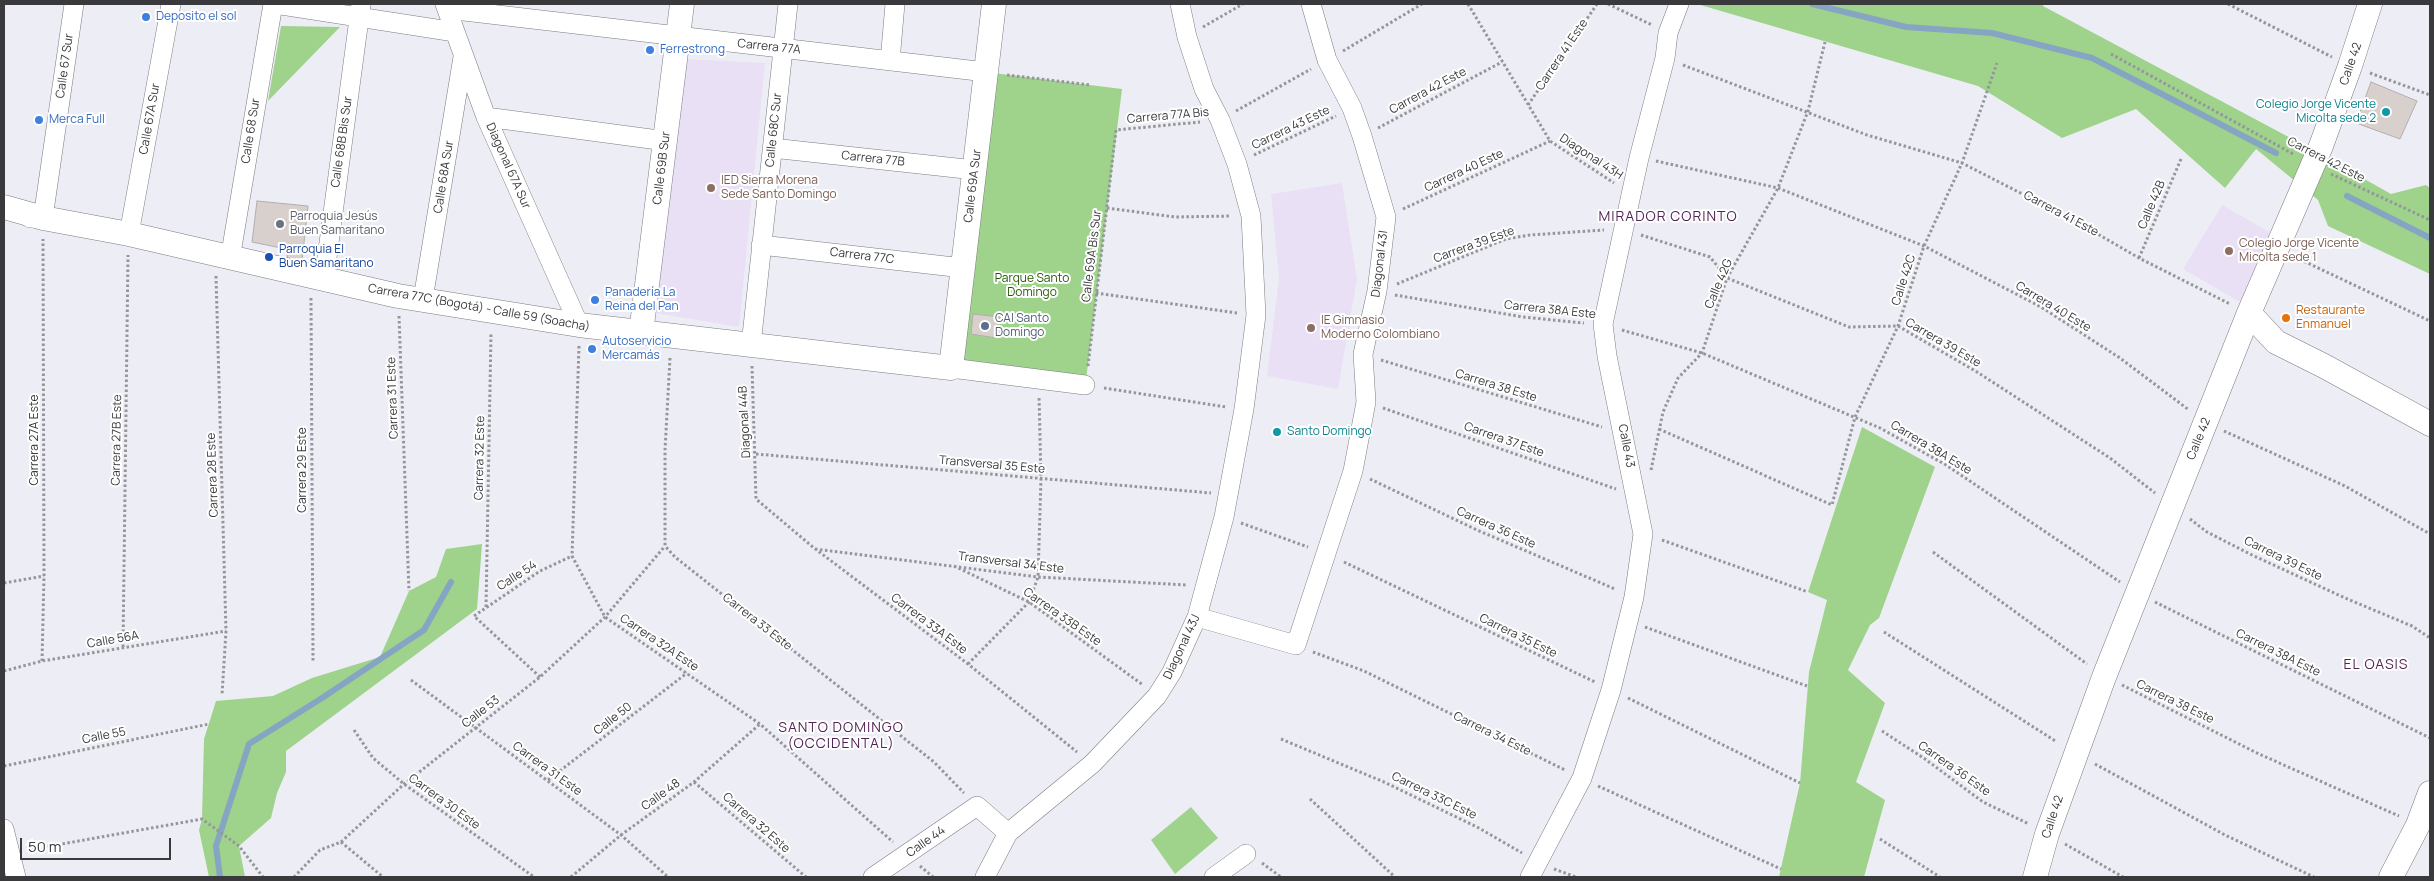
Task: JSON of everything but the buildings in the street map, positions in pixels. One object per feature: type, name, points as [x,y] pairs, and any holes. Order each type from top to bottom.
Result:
[{"type":"street","name":"Calle 67 Sur","points":[[42,218],[74,4]]},
{"type":"street","name":"Calle 67A Sur","points":[[129,234],[171,4]]},
{"type":"street","points":[[274,4],[360,10],[455,32]]},
{"type":"street","name":"Calle 68 Sur","points":[[223,257],[274,4]]},
{"type":"street","name":"Calle 69B Sur","points":[[641,333],[682,4]]},
{"type":"street","name":"Calle 68C Sur","points":[[750,345],[788,4]]},
{"type":"street","points":[[890,61],[895,4]]},
{"type":"street","name":"Calle 69A Sur","points":[[950,368],[994,4]]},
{"type":"street","name":"Diagonal 43J","points":[[985,877],[1008,833],[1092,764],[1157,696],[1172,672],[1197,617],[1224,517],[1244,409],[1256,315],[1251,216],[1236,164],[1220,120],[1204,89],[1180,4]]},
{"type":"street","name":"Diagonal 43I","points":[[1296,645],[1353,471],[1366,402],[1364,354],[1377,291],[1386,217],[1362,136],[1352,108],[1327,60],[1311,4]]},
{"type":"street","name":"Calle 43","points":[[1534,870],[1582,778],[1611,690],[1634,597],[1644,534],[1603,324],[1639,158],[1665,58],[1668,33],[1679,4]]},
{"type":"street","name":"Calle 42","points":[[2035,877],[2047,834],[2136,593],[2206,423],[2248,313],[2313,165],[2350,66],[2370,4]]},
{"type":"street","name":"Carrera 77A","points":[[446,6],[678,37],[986,72]]},
{"type":"street","name":"Diagonal 67A Sur","points":[[446,6],[486,117],[579,325]]},
{"type":"street","name":"Calle 68B Bis Sur","points":[[317,279],[360,10]]},
{"type":"street","name":"Calle 68A Sur","points":[[424,299],[464,54]]},
{"type":"street","points":[[486,117],[666,140]]},
{"type":"street","name":"Carrera 77B","points":[[772,148],[975,170]]},
{"type":"street","name":"Carrera 77C (Bogotá) - Calle 59 (Soacha)","points":[[4,207],[42,218],[129,234],[317,279],[398,296],[579,325],[950,368]]},
{"type":"street","points":[[4,218],[42,218]]},
{"type":"street","name":"Carrera 77C","points":[[762,244],[963,268]]},
{"type":"street","points":[[2248,313],[2276,342],[2430,424]]},
{"type":"street","points":[[950,368],[1085,385]]},
{"type":"street","points":[[1197,617],[1296,645]]},
{"type":"street","points":[[2391,877],[2424,824],[2430,793]]},
{"type":"street","points":[[977,806],[1008,833]]},
{"type":"street","name":"Calle 44","points":[[873,877],[908,855],[977,806]]},
{"type":"street","points":[[4,829],[16,877]]},
{"type":"street","points":[[1214,877],[1246,854]]},
{"type":"path","points":[[1188,37],[1243,4]]},
{"type":"path","name":"Diagonal 43H","points":[[1468,4],[1550,141],[1632,194]]},
{"type":"path","name":"Carrera 41 Este","points":[[1528,105],[1596,4]]},
{"type":"path","points":[[1608,4],[1668,33]]},
{"type":"path","points":[[2228,4],[2350,66],[2430,94]]},
{"type":"path","name":"Calle 42G","points":[[1650,478],[1663,412],[1678,378],[1702,353],[1728,278],[1778,188],[1808,111],[1826,42]]},
{"type":"path","name":"Carrera 42 Este","points":[[2111,54],[2313,165],[2430,220]]},
{"type":"path","name":"Carrera 41 Este","points":[[1665,58],[1867,135],[1962,163],[2075,221],[2139,258],[2248,313]]},
{"type":"path","name":"Carrera 42 Este","points":[[1362,136],[1502,62]]},
{"type":"path","name":"Calle 42C","points":[[1659,430],[1832,505],[1855,417],[1898,326],[1924,246],[1962,163],[1997,63]]},
{"type":"path","points":[[986,72],[1091,85]]},
{"type":"path","name":"Carrera 43 Este","points":[[1236,164],[1352,108]]},
{"type":"path","name":"Carrera 77A Bis","points":[[1116,130],[1220,120]]},
{"type":"path","name":"Calle 69A Bis Sur","points":[[1085,385],[1116,130]]},
{"type":"path","name":"Carrera 40 Este","points":[[1386,217],[1550,141]]},
{"type":"path","name":"Carrera 40 Este","points":[[1639,158],[1778,188],[1924,246],[2041,307],[2120,358],[2206,423],[2345,486],[2430,534]]},
{"type":"path","name":"Calle 42B","points":[[2139,258],[2181,159]]},
{"type":"path","points":[[1107,208],[1175,217],[1251,216]]},
{"type":"path","name":"Carrera 27A Este","points":[[42,218],[44,576],[42,661]]},
{"type":"path","name":"Carrera 39 Este","points":[[1377,291],[1506,239],[1530,234],[1624,229],[1710,257],[1728,278],[1848,327],[1898,326],[1977,372],[2110,458],[2214,535],[2345,598],[2412,626],[2430,638]]},
{"type":"path","name":"Carrera 27B Este","points":[[123,646],[129,234]]},
{"type":"path","points":[[2276,248],[2430,321]]},
{"type":"path","name":"Carrera 28 Este","points":[[222,695],[226,631],[223,257]]},
{"type":"path","name":"Carrera 29 Este","points":[[313,662],[317,279]]},
{"type":"path","name":"Carrera 38A Este","points":[[1377,291],[1523,317],[1603,324],[1702,353],[1855,417],[1880,428],[1946,465],[2136,593],[2430,738]]},
{"type":"path","points":[[1096,293],[1256,315]]},
{"type":"path","name":"Carrera 31 Este","points":[[398,296],[409,591]]},
{"type":"path","name":"Carrera 32 Este","points":[[486,607],[491,310]]},
{"type":"path","name":"Carrera 32A Este","points":[[579,325],[572,556],[604,617],[760,724],[933,877]]},
{"type":"path","points":[[665,546],[665,450],[672,337]]},
{"type":"path","name":"Diagonal 44B","points":[[750,345],[756,454],[756,499]]},
{"type":"path","name":"Carrera 38 Este","points":[[1364,354],[1623,434]]},
{"type":"path","points":[[968,664],[1029,602],[1038,577],[1041,479],[1039,378]]},
{"type":"path","points":[[1085,385],[1244,409]]},
{"type":"path","name":"Carrera 37 Este","points":[[1366,402],[1636,496]]},
{"type":"path","name":"Transversal 35 Este","points":[[756,454],[1227,494]]},
{"type":"path","name":"Carrera 36 Este","points":[[1353,471],[1477,530],[1634,597]]},
{"type":"path","name":"Carrera 33A Este","points":[[756,499],[814,548],[968,664],[1092,764]]},
{"type":"path","name":"Carrera 35 Este","points":[[1224,517],[1327,554],[1800,783]]},
{"type":"path","points":[[1644,534],[1808,592]]},
{"type":"path","name":"Calle 53","points":[[294,877],[320,850],[341,842],[404,784],[540,677],[604,617],[665,546]]},
{"type":"path","name":"Carrera 33 Este","points":[[665,546],[675,556],[934,762],[977,806]]},
{"type":"path","name":"Transversal 34 Este","points":[[814,548],[950,564],[1038,577],[1206,586]]},
{"type":"path","name":"Carrera 38 Este","points":[[1933,552],[2104,677],[2259,754],[2424,824]]},
{"type":"path","name":"Calle 54","points":[[540,677],[474,616],[540,570],[572,556]]},
{"type":"path","name":"Carrera 33B Este","points":[[950,564],[1029,602],[1157,696]]},
{"type":"path","points":[[4,583],[44,576]]},
{"type":"path","points":[[1628,621],[1807,686]]},
{"type":"path","name":"Calle 56A","points":[[4,671],[42,661],[123,646],[226,631]]},
{"type":"path","name":"Carrera 34 Este","points":[[1296,645],[1364,671],[1582,778],[1781,869]]},
{"type":"path","name":"Calle 50","points":[[548,780],[687,673]]},
{"type":"path","name":"Carrera 31 Este","points":[[411,680],[621,835],[668,877]]},
{"type":"path","name":"Calle 55","points":[[4,766],[208,724]]},
{"type":"path","name":"Calle 48","points":[[571,877],[621,835],[694,782],[760,724]]},
{"type":"path","name":"Carrera 30 Este","points":[[354,730],[373,758],[404,784],[534,877]]},
{"type":"path","name":"Carrera 36 Este","points":[[1882,731],[1925,759],[1983,802],[2047,834],[2123,877]]},
{"type":"path","name":"Carrera 33C Este","points":[[1281,739],[1384,782],[1479,828],[1534,870],[1576,877]]},
{"type":"path","name":"Carrera 32 Este","points":[[694,782],[806,877]]},
{"type":"path","points":[[1310,799],[1395,877]]},
{"type":"path","points":[[10,853],[202,818],[238,846],[263,877]]},
{"type":"path","points":[[1880,839],[1940,877]]},
{"type":"path","points":[[341,842],[383,877]]},
{"type":"shaded area","name":"IED Sierra Morena Sede Santo Domingo","points":[[684,59],[765,63],[739,327],[655,313]]},
{"type":"shaded area","name":"IE Gimnasio Moderno Colombiano","points":[[1342,183],[1357,279],[1338,389],[1267,376],[1279,278],[1271,194]]},
{"type":"shaded area","name":"Colegio Jorge Vicente Micolta sede 1","points":[[2222,205],[2270,232],[2240,302],[2183,269]]},
{"type":"green space","points":[[1697,4],[2043,4],[2043,6],[2313,150],[2391,194],[2426,185],[2430,188],[2430,274],[2328,226],[2318,200],[2256,149],[2225,188],[2136,109],[2062,138],[1978,86]]},
{"type":"green space","points":[[281,26],[340,27],[268,101]]},
{"type":"green space","name":"Parque Santo Domingo","points":[[993,73],[1122,89],[1086,380],[957,365]]},
{"type":"green space","points":[[1862,427],[1935,467],[1879,618],[1870,625],[1848,670],[1885,703],[1856,782],[1885,800],[1864,877],[1779,877],[1800,783],[1809,672],[1827,600],[1808,592]]},
{"type":"green space","points":[[482,544],[477,609],[286,751],[286,772],[277,793],[271,818],[239,846],[245,877],[209,877],[199,830],[202,819],[204,739],[216,701],[273,696],[312,678],[380,657],[409,591],[436,577],[446,549]]},
{"type":"green space","points":[[1191,807],[1218,838],[1175,874],[1151,840]]},
{"type":"waterway","points":[[1812,4],[1906,27],[1992,33],[2092,58],[2276,153]]},
{"type":"waterway","points":[[2347,196],[2430,238]]},
{"type":"waterway","points":[[220,877],[216,846],[249,744],[424,630],[451,582]]},
{"type":"place","name":"Deposito el sol","points":[[146,17]]},
{"type":"place","name":"Ferrestrong","points":[[650,50]]},
{"type":"place","name":"Colegio Jorge Vicente Micolta sede 2","points":[[2386,112]]},
{"type":"place","name":"Merca Full","points":[[39,120]]},
{"type":"place","name":"IED Sierra Morena Sede Santo Domingo","points":[[711,188]]},
{"type":"place","name":"Parroquia Jesús Buen Samaritano","points":[[280,224]]},
{"type":"place","name":"Colegio Jorge Vicente Micolta sede 1","points":[[2229,251]]},
{"type":"place","name":"Parroquia El Buen Samaritano","points":[[269,257]]},
{"type":"place","name":"Panadería La Reina del Pan","points":[[595,300]]},
{"type":"place","name":"Restaurante Enmanuel","points":[[2286,318]]},
{"type":"place","name":"CAI Santo Domingo","points":[[985,326]]},
{"type":"place","name":"IE Gimnasio Moderno Colombiano","points":[[1311,328]]},
{"type":"place","name":"Autoservicio Mercamás","points":[[592,349]]},
{"type":"place","name":"Santo Domingo","points":[[1277,432]]},
{"type":"district","name":"MIRADOR CORINTO","points":[[1668,217]]},
{"type":"district","name":"EL OASIS","points":[[2376,665]]},
{"type":"district","name":"SANTO DOMINGO (OCCIDENTAL)","points":[[841,736]]}]
